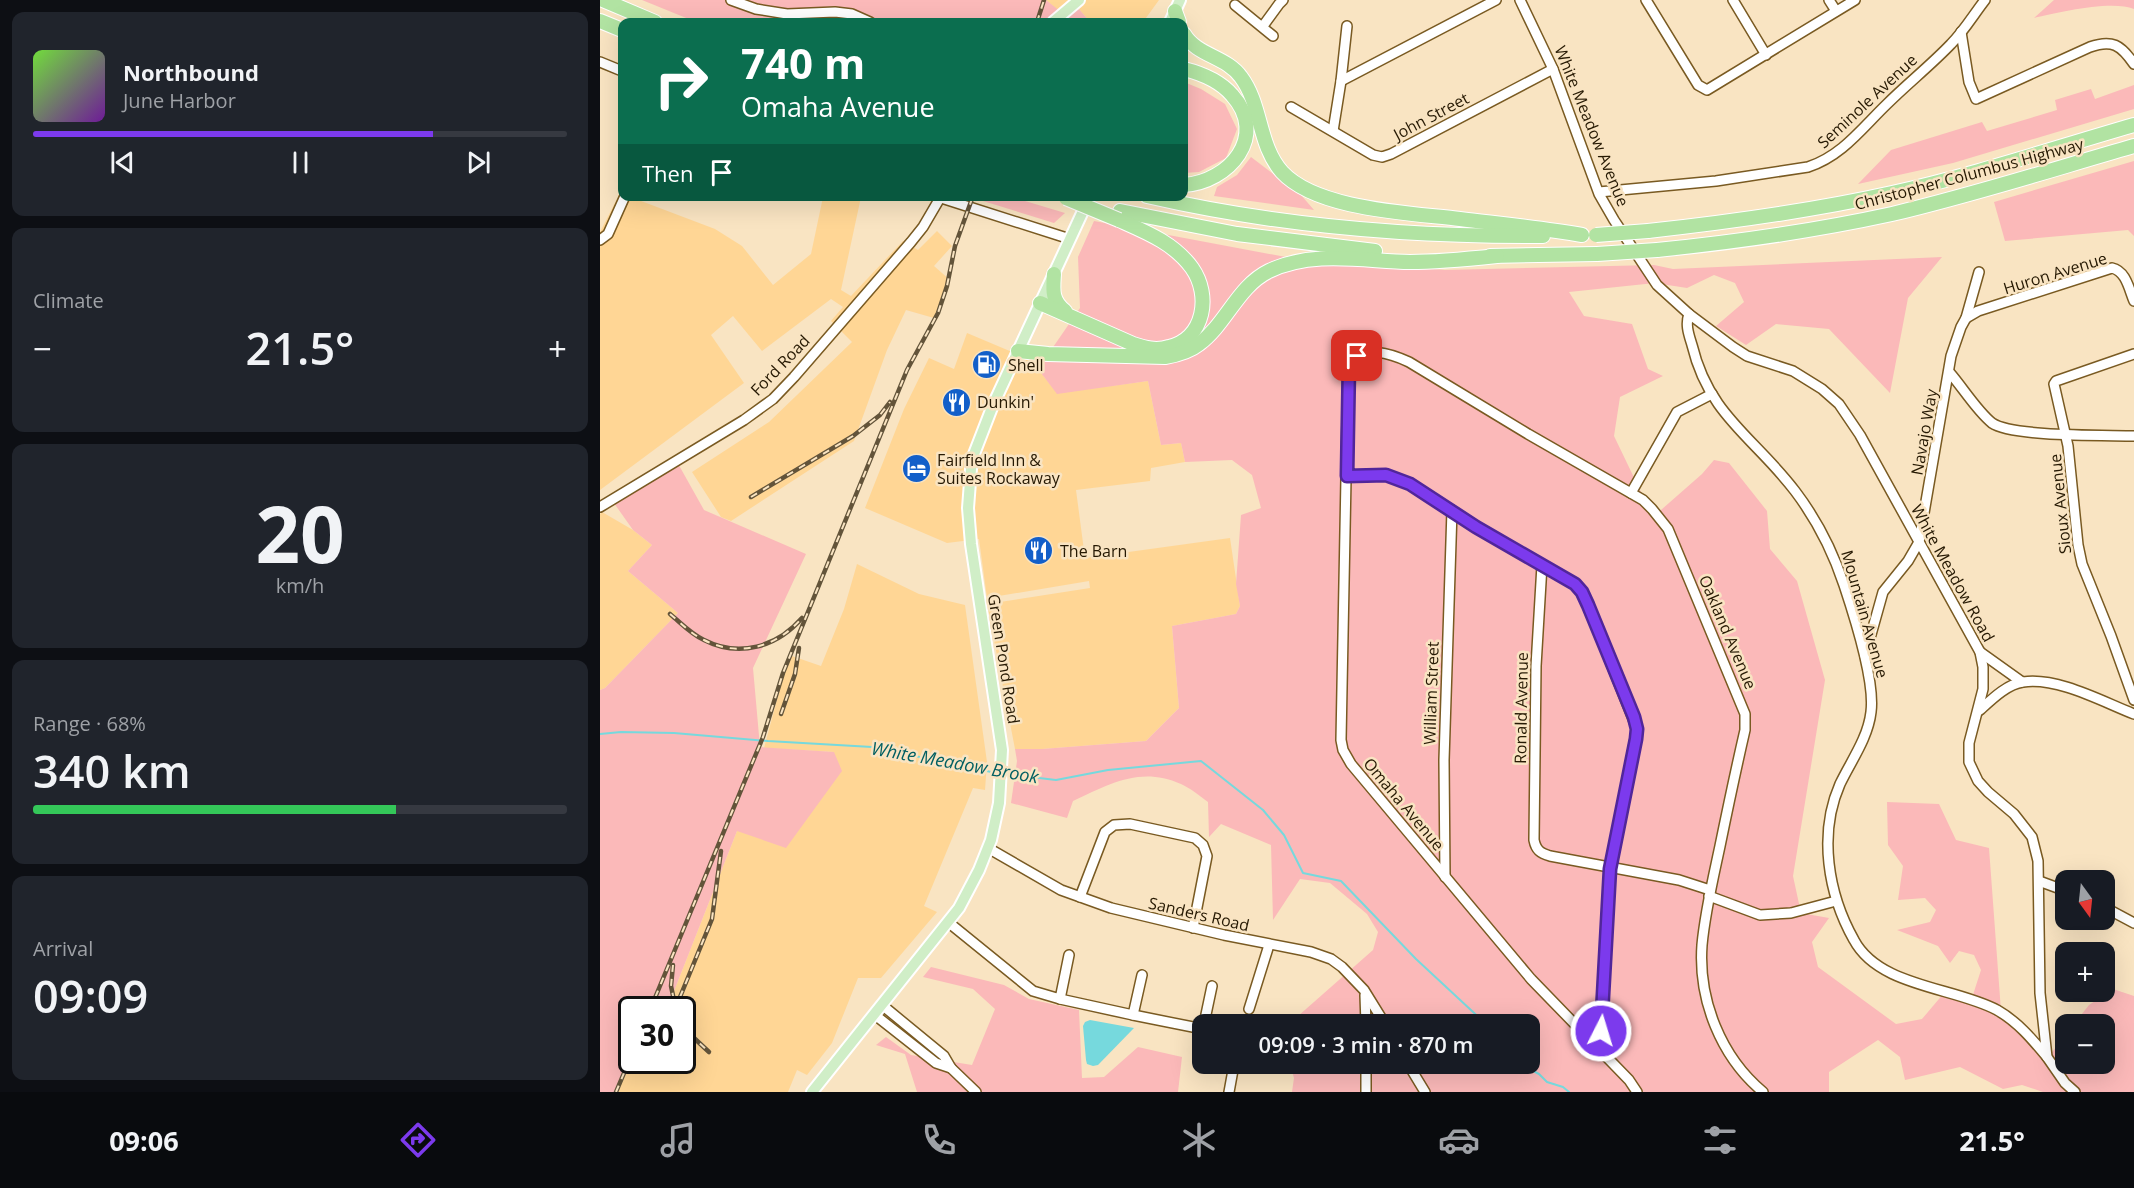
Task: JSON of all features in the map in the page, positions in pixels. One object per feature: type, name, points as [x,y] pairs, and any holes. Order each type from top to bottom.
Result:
[{"type":"highway","points":[[603,0],[646,18]]},
{"type":"highway","points":[[600,21],[618,28]]},
{"type":"highway","points":[[1188,40],[1202,51]]},
{"type":"highway","points":[[1188,46],[1226,63],[1243,78],[1271,158],[1288,177],[1314,192],[1333,200],[1369,208],[1589,235]]},
{"type":"highway","points":[[1188,71],[1209,79],[1231,93],[1239,103],[1246,126],[1242,150],[1234,163],[1205,181],[1188,184]]},
{"type":"highway","name":"Christopher Columbus Highway","points":[[1173,201],[1250,216],[1342,228],[1462,236],[1589,235],[1648,231],[1786,214],[1893,193],[2134,125]]},
{"type":"highway","name":"Christopher Columbus Highway","points":[[1119,216],[1311,245],[1397,252],[1497,256],[1657,250],[1798,232],[1893,214],[2134,146]]},
{"type":"highway","points":[[1040,303],[1132,344],[1154,349],[1178,344],[1194,332],[1201,320],[1204,305],[1202,291],[1194,271],[1177,251],[1119,216],[1076,201]]},
{"type":"highway","points":[[1018,351],[1165,357],[1200,344],[1249,286],[1265,273],[1276,268],[1324,258],[1407,262],[1453,261],[1497,256]]},
{"type":"highway","points":[[1054,273],[1052,293],[1058,305],[1074,317]]},
{"type":"main road","points":[[1058,18],[1079,0]]},
{"type":"main road","name":"Green Pond Road","points":[[812,1092],[948,922],[969,892],[988,848],[996,819],[1002,765],[999,727],[972,544],[969,491],[971,469],[979,438],[1088,201]]},
{"type":"street","points":[[731,0],[756,9],[787,14],[835,12],[852,14],[861,18]]},
{"type":"street","points":[[1263,26],[1283,0]]},
{"type":"street","points":[[1341,81],[1496,0]]},
{"type":"street","name":"White Meadow Avenue","points":[[1520,0],[1553,69],[1599,192],[1614,220],[1655,282],[1689,314]]},
{"type":"street","points":[[1646,0],[1698,85],[1704,90],[1710,89],[1855,0]]},
{"type":"street","points":[[1733,0],[1766,55]]},
{"type":"street","points":[[1829,0],[1836,11]]},
{"type":"street","name":"Seminole Avenue","points":[[1599,192],[1725,180],[1808,167],[1833,157],[1951,44],[1985,0]]},
{"type":"street","points":[[1235,5],[1273,36]]},
{"type":"street","points":[[1333,131],[1347,26]]},
{"type":"street","points":[[1961,32],[1969,82],[1976,99],[2090,47],[2107,42],[2128,54],[2134,64]]},
{"type":"street","points":[[600,62],[618,69]]},
{"type":"street","name":"John Street","points":[[1292,107],[1373,155],[1387,156],[1553,69]]},
{"type":"street","points":[[600,240],[608,234],[623,201]]},
{"type":"street","name":"Ford Road","points":[[600,507],[744,420],[773,399],[911,242],[923,227],[936,201]]},
{"type":"street","points":[[951,201],[1070,239]]},
{"type":"street","name":"Huron Avenue","points":[[1966,318],[1978,311],[2112,268],[2119,270],[2124,277],[2134,301]]},
{"type":"street","name":"Navajo Way","points":[[1864,659],[1883,592],[1908,561],[1919,542],[1952,356],[1979,272]]},
{"type":"street","name":"Mountain Avenue","points":[[1689,314],[1687,325],[1693,351],[1712,394],[1726,416],[1794,490],[1832,551],[1871,684],[1872,712],[1864,737],[1835,798],[1827,843],[1829,869],[1836,901],[1855,942],[1862,952],[1880,966],[1912,981],[1961,995],[1998,1011],[2020,1025],[2048,1057]]},
{"type":"street","name":"White Meadow Road","points":[[1689,314],[1747,356],[1785,368],[1803,377],[1822,389],[1839,404],[1860,435],[1980,652],[1984,676],[1979,711],[1969,743],[1969,762],[1973,772],[1988,792],[2014,814],[2032,837],[2038,861],[2040,993],[2048,1057],[2065,1083],[2075,1092]]},
{"type":"street","name":"Oakland Avenue","points":[[1357,356],[1377,352],[1392,354],[1409,362],[1630,493],[1647,504],[1668,529],[1745,714],[1745,730],[1710,893],[1702,957],[1707,998],[1718,1033],[1739,1069],[1763,1092]]},
{"type":"street","name":"Sioux Avenue","points":[[2134,354],[2056,381],[2054,384],[2073,476],[2078,545],[2082,564],[2134,699]]},
{"type":"street","name":"Omaha Avenue","points":[[1357,356],[1349,363],[1341,740],[1343,750],[1351,764],[1531,979],[1629,1080],[1637,1092]]},
{"type":"street","points":[[1950,373],[1993,423],[2022,431],[2134,436]]},
{"type":"street","points":[[1630,493],[1677,412],[1712,394]]},
{"type":"street","points":[[1347,476],[1386,475],[1410,484],[1476,527],[1575,584],[1582,592],[1637,729],[1610,869],[1602,1022],[1598,1047]]},
{"type":"street","name":"William Street","points":[[1445,877],[1444,760],[1452,510]]},
{"type":"street","name":"Ronald Avenue","points":[[1542,565],[1537,656],[1534,840],[1538,851],[1550,856],[1610,869]]},
{"type":"street","points":[[1980,652],[2022,682],[2069,687],[2134,714]]},
{"type":"street","points":[[1979,711],[1995,697],[2022,682]]},
{"type":"street","points":[[1080,897],[1105,831],[1114,825],[1130,824],[1195,838],[1203,845],[1207,855],[1193,928]]},
{"type":"street","name":"Sanders Road","points":[[988,848],[1061,890],[1124,912],[1269,945],[1311,952],[1331,959],[1354,978],[1379,1014]]},
{"type":"street","points":[[1610,869],[1678,880],[1760,915],[1776,916],[1836,901]]},
{"type":"street","points":[[2039,881],[2055,887]]},
{"type":"street","points":[[2115,913],[2134,923]]},
{"type":"street","points":[[948,922],[1033,991],[1060,999],[1192,1026]]},
{"type":"street","points":[[1249,1009],[1269,945]]},
{"type":"street","points":[[1060,999],[1069,955]]},
{"type":"street","points":[[1133,1015],[1142,975]]},
{"type":"street","points":[[1206,1014],[1212,986]]},
{"type":"street","points":[[1365,992],[1366,1014]]},
{"type":"street","points":[[882,1005],[944,1056],[951,1068],[976,1092]]},
{"type":"street","points":[[875,1015],[936,1063],[951,1068]]},
{"type":"street","points":[[1229,1092],[1232,1074]]},
{"type":"street","points":[[1366,1074],[1366,1092]]},
{"type":"street","points":[[1414,1074],[1425,1092]]},
{"type":"shaded area","points":[[642,0],[1046,0],[1061,12],[1073,2],[1087,18],[686,18]]},
{"type":"shaded area","points":[[1046,0],[1159,0],[1146,18],[1087,18],[1073,2],[1061,13]]},
{"type":"shaded area","points":[[2054,0],[2134,0],[2134,9],[2099,6],[2034,18]]},
{"type":"shaded area","points":[[1188,84],[1225,104],[1237,129],[1226,158],[1199,172],[1188,173]]},
{"type":"shaded area","points":[[2134,85],[2134,109],[1953,163],[1858,184],[1891,150],[1982,122],[1987,131],[2057,110],[2055,100],[2091,89],[2095,99]]},
{"type":"shaded area","points":[[1251,157],[1301,195],[1314,210],[1214,196],[1217,187],[1237,175]]},
{"type":"shaded area","points":[[2134,161],[2134,236],[2128,230],[2005,241],[1994,202]]},
{"type":"shaded area","points":[[618,197],[618,201],[641,201],[715,229],[742,246],[773,285],[811,254],[822,201],[860,201],[841,290],[851,296],[903,241],[918,250],[937,231],[952,246],[934,266],[950,280],[934,318],[906,310],[887,350],[854,441],[731,521],[721,517],[692,472],[769,422],[852,342],[831,321],[843,307],[831,299],[762,351],[733,316],[711,335],[744,383],[600,490],[600,232]]},
{"type":"shaded area","points":[[983,201],[1025,201],[1065,213],[1054,223]]},
{"type":"shaded area","points":[[1094,221],[1286,257],[1445,270],[1654,265],[1673,269],[1942,257],[1908,298],[1890,393],[1829,329],[1776,324],[1746,345],[1716,326],[1744,302],[1735,283],[1714,275],[1687,288],[1655,283],[1569,292],[1584,316],[1632,324],[1648,369],[1663,376],[1620,397],[1614,436],[1653,517],[1702,474],[1714,460],[1729,463],[1767,511],[1770,549],[1797,581],[1825,680],[1793,876],[1801,913],[1829,918],[1812,942],[1818,967],[1896,1024],[1922,1019],[1944,993],[1971,1001],[1981,970],[1974,955],[1959,951],[1950,963],[1938,946],[1897,930],[1930,922],[1936,910],[1925,898],[1898,900],[1903,866],[1888,845],[1887,802],[1939,804],[1956,840],[1989,848],[2001,1011],[2047,1059],[2055,1048],[2055,1074],[2115,1074],[2115,1014],[2082,1014],[2094,1002],[2115,1002],[2115,990],[2134,996],[2134,1092],[2043,1092],[2022,1085],[2003,1089],[1960,1067],[1905,1080],[1900,1057],[1878,1040],[1829,1072],[1829,1092],[1292,1092],[1293,1074],[1540,1074],[1540,1014],[1300,1014],[1373,950],[1378,932],[1367,914],[1330,883],[1300,879],[1273,920],[1271,845],[1221,824],[1209,837],[1208,802],[1195,792],[1166,779],[1139,777],[1113,783],[1073,801],[1067,818],[1011,803],[1017,761],[1015,749],[1146,741],[1179,708],[1172,626],[1236,614],[1240,606],[1236,584],[1241,515],[1261,508],[1252,475],[1232,460],[1185,462],[1181,443],[1161,445],[1148,381],[1057,394],[1038,369],[1080,308],[1078,257]]},
{"type":"shaded area","points":[[967,333],[1031,360],[1057,393],[1148,381],[1161,445],[1181,443],[1185,462],[1151,468],[1150,481],[1076,490],[1085,558],[1230,538],[1240,606],[1236,614],[1172,626],[1179,708],[1146,741],[1015,749],[987,604],[1090,588],[1089,581],[987,598],[979,539],[947,543],[865,508],[904,409],[929,358],[954,369]]},
{"type":"shaded area","points":[[676,460],[704,510],[806,554],[753,668],[760,747],[834,752],[842,771],[786,848],[737,831],[672,996],[618,996],[618,1074],[625,1074],[618,1092],[600,1092],[600,690],[605,688],[678,613],[628,571],[652,545],[633,530],[609,496]]},
{"type":"shaded area","points":[[602,512],[633,530],[652,545],[628,571],[678,613],[605,688],[600,690],[600,514]]},
{"type":"shaded area","points":[[857,564],[919,594],[965,605],[987,762],[985,790],[973,788],[924,906],[937,912],[881,978],[858,978],[832,1043],[807,1075],[797,1070],[788,1092],[618,1092],[625,1074],[696,1074],[696,996],[672,996],[737,831],[834,752],[764,748],[789,655],[821,666],[844,609]]},
{"type":"shaded area","points":[[931,967],[1004,985],[1029,999],[1079,1010],[1082,1078],[1104,1077],[1138,1047],[1182,1057],[1178,1092],[917,1092],[905,1054],[876,1045],[886,1037],[911,1055],[972,1065],[995,1009],[973,989],[923,977]]},
{"type":"water","points":[[1090,1020],[1134,1028],[1098,1065],[1093,1066],[1087,1064],[1086,1060],[1083,1026]]},
{"type":"waterway","name":"White Meadow Brook","points":[[600,734],[674,733],[872,747],[996,773]]},
{"type":"waterway","name":"White Meadow Brook","points":[[1005,774],[1056,780],[1108,770],[1201,761],[1263,810],[1284,835],[1303,873],[1341,881],[1416,959],[1475,1014]]},
{"type":"waterway","name":"White Meadow Brook","points":[[1539,1074],[1547,1082],[1563,1087],[1569,1092]]},
{"type":"railway","points":[[1038,18],[1044,0]]},
{"type":"railway","points":[[656,996],[763,737],[783,673],[907,370],[938,313],[947,286],[955,246],[971,201]]},
{"type":"railway","points":[[751,497],[853,436],[880,415],[890,402]]},
{"type":"railway","points":[[670,614],[699,638],[717,645],[744,649],[757,647],[781,636],[802,618]]},
{"type":"railway","points":[[781,714],[795,674],[799,648]]},
{"type":"railway","points":[[680,996],[712,919],[721,851]]},
{"type":"railway","points":[[673,965],[671,986],[673,996]]},
{"type":"railway","points":[[696,1040],[709,1052]]},
{"type":"railway","points":[[616,1092],[624,1074]]},
{"type":"place","name":"Shell","points":[[987,365]]},
{"type":"place","name":"Dunkin'","points":[[956,402]]},
{"type":"place","name":"Fairfield Inn & Suites Rockaway","points":[[916,469]]},
{"type":"place","name":"The Barn","points":[[1039,551]]},
{"type":"route","points":[[1357,356],[1351,359],[1348,373],[1347,476],[1386,475],[1410,484],[1476,527],[1575,584],[1588,605],[1634,717],[1637,729],[1636,739],[1610,869],[1601,1031]]}]
